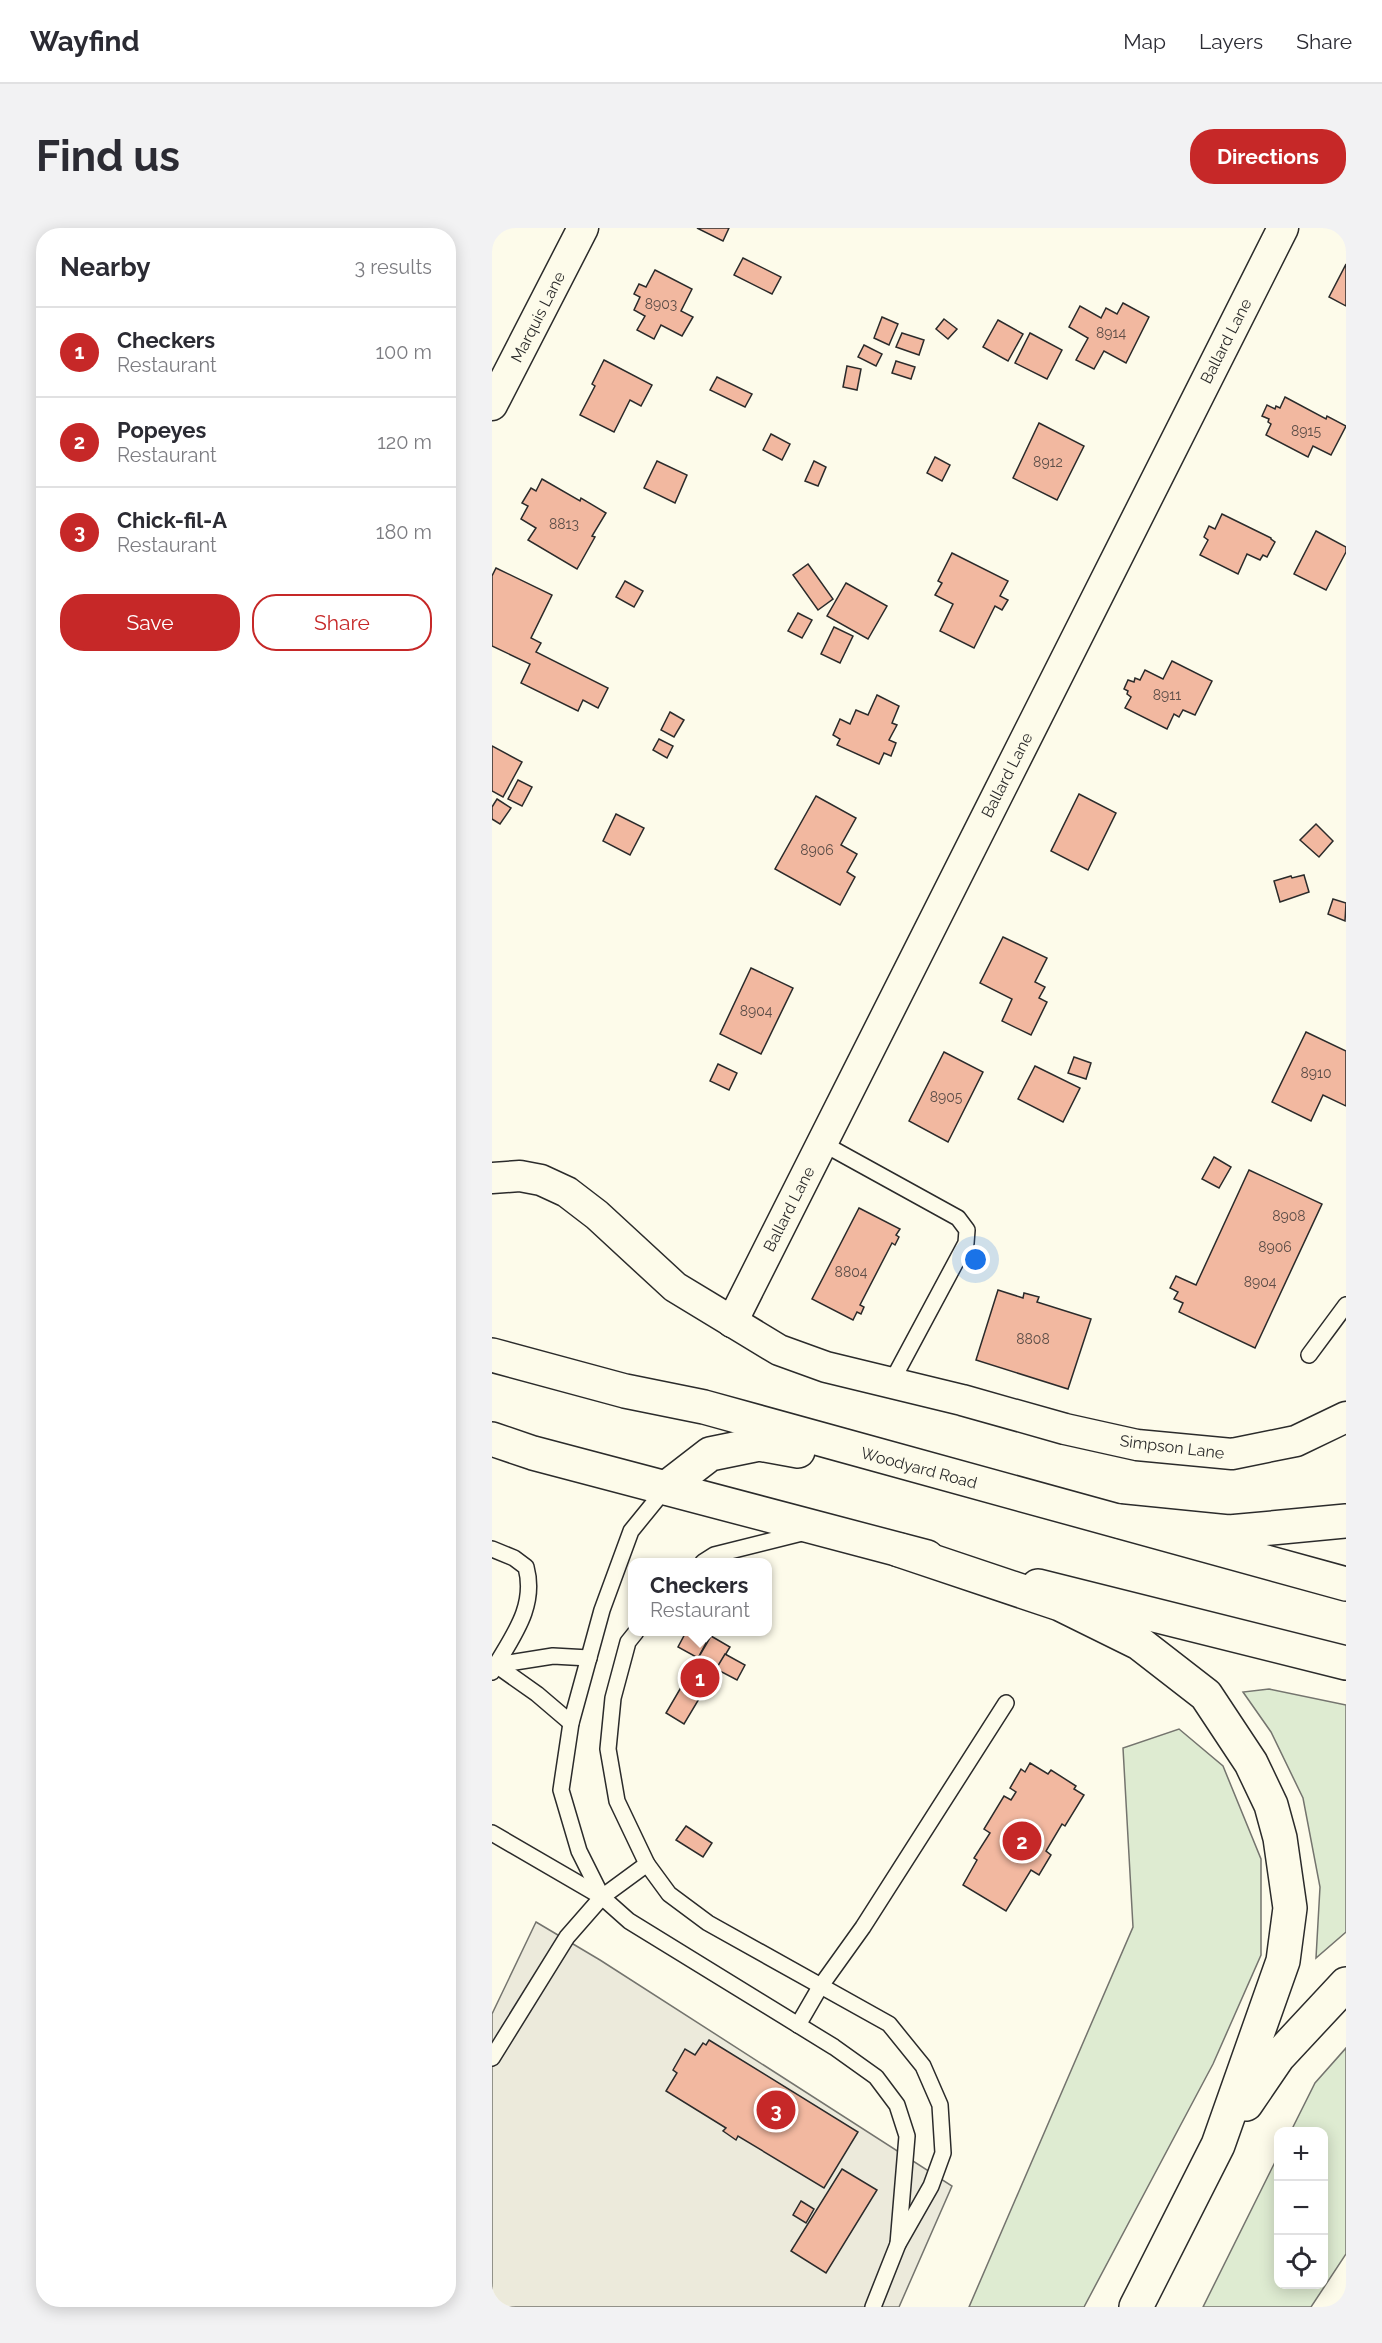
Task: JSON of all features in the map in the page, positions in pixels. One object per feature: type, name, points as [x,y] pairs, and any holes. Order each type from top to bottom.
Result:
[{"type":"main road","name":"Woodyard Road","points":[[492,1354],[625,1391],[704,1407],[1346,1584]]},
{"type":"main road","points":[[492,1439],[533,1453],[899,1550],[1346,1663]]},
{"type":"main road","points":[[666,1488],[710,1455],[759,1444],[960,1479]]},
{"type":"main road","points":[[1119,1521],[1229,1532],[1346,1521]]},
{"type":"main road","points":[[899,1550],[1060,1604],[1140,1643],[1206,1695],[1251,1763],[1270,1805],[1280,1838],[1290,1908],[1283,1960],[1218,2145]]},
{"type":"main road","points":[[1136,2307],[1218,2145],[1278,2057],[1346,1984]]},
{"type":"street","name":"Marquis Lane","points":[[492,405],[583,228]]},
{"type":"street","name":"Ballard Lane","points":[[732,1322],[1283,228]]},
{"type":"street","name":"Simpson Lane","points":[[492,1178],[520,1176],[542,1180],[567,1192],[597,1215],[675,1287],[779,1350],[826,1367],[962,1400],[1065,1429],[1137,1445],[1232,1454],[1296,1441],[1346,1417]]},
{"type":"lane","points":[[822,1143],[958,1218],[967,1230],[966,1243],[891,1383]]},
{"type":"lane","points":[[1309,1355],[1346,1305]]},
{"type":"lane","points":[[602,1897],[579,1851],[561,1790],[571,1723],[602,1610],[631,1531],[666,1488]]},
{"type":"lane","points":[[710,1558],[714,1555],[820,1529]]},
{"type":"lane","points":[[492,1549],[514,1558],[526,1567],[531,1584],[525,1615],[494,1668]]},
{"type":"lane","points":[[633,1636],[628,1642],[613,1698],[608,1749],[617,1801],[647,1864],[669,1894],[708,1923],[889,2024],[923,2066],[940,2105],[943,2152],[931,2186],[898,2244],[873,2307]]},
{"type":"lane","points":[[494,1668],[553,1656],[589,1658]]},
{"type":"lane","points":[[494,1668],[537,1694],[571,1723]]},
{"type":"lane","points":[[798,2025],[820,1987],[863,1927],[1006,1703]]},
{"type":"lane","points":[[492,1833],[602,1897],[629,1921],[798,2025],[876,2077],[897,2105],[907,2136],[898,2244]]},
{"type":"lane","points":[[492,2058],[567,1937],[602,1897],[647,1864]]},
{"type":"green space","points":[[1269,1689],[1346,1705],[1346,1932],[1316,1958],[1320,1887],[1303,1798],[1271,1732],[1243,1692]]},
{"type":"green space","points":[[1179,1729],[1223,1766],[1261,1859],[1261,1955],[1213,2064],[1084,2307],[969,2307],[1133,1927],[1123,1748]]},
{"type":"green space","points":[[1346,2048],[1346,2254],[1328,2281],[1328,2127],[1293,2127],[1315,2083]]},
{"type":"green space","points":[[1274,2164],[1274,2289],[1323,2289],[1311,2307],[1203,2307]]},
{"type":"shaded area","points":[[536,1922],[600,1960],[952,2186],[899,2307],[492,2307],[492,2014]]},
{"type":"building","points":[[697,228],[729,228],[723,241]]},
{"type":"building","points":[[743,258],[781,277],[772,294],[734,275]]},
{"type":"building","points":[[1346,264],[1346,306],[1329,297]]},
{"type":"building","points":[[655,270],[692,289],[681,311],[693,317],[682,336],[661,325],[654,339],[637,330],[645,316],[634,310],[640,297],[634,294],[639,284],[646,287]]},
{"type":"building","points":[[1123,303],[1149,317],[1126,363],[1104,351],[1094,369],[1076,360],[1088,338],[1069,327],[1080,306],[1101,318],[1106,308],[1117,314]]},
{"type":"building","points":[[882,317],[898,324],[889,345],[874,338]]},
{"type":"building","points":[[944,319],[957,329],[948,339],[936,329]]},
{"type":"building","points":[[998,320],[1023,334],[1008,361],[983,347]]},
{"type":"building","points":[[902,333],[924,340],[919,355],[896,347]]},
{"type":"building","points":[[1030,333],[1062,350],[1047,379],[1015,363]]},
{"type":"building","points":[[864,345],[882,354],[876,366],[858,357]]},
{"type":"building","points":[[604,360],[652,385],[641,406],[630,400],[614,432],[580,415],[595,386],[592,384]]},
{"type":"building","points":[[896,361],[915,367],[911,379],[892,373]]},
{"type":"building","points":[[847,366],[861,369],[857,390],[843,387]]},
{"type":"building","points":[[717,377],[752,394],[745,407],[710,390]]},
{"type":"building","points":[[1285,397],[1326,419],[1327,416],[1346,426],[1331,455],[1313,446],[1308,457],[1266,435],[1271,424],[1268,422],[1269,419],[1262,416],[1267,405],[1275,409],[1276,406],[1280,408]]},
{"type":"building","points":[[1039,423],[1084,446],[1057,500],[1013,478]]},
{"type":"building","points":[[771,434],[790,444],[782,460],[763,450]]},
{"type":"building","points":[[935,457],[950,465],[942,481],[927,473]]},
{"type":"building","points":[[657,461],[687,475],[675,503],[644,488]]},
{"type":"building","points":[[814,461],[826,467],[818,486],[805,481]]},
{"type":"building","points":[[542,479],[606,513],[592,536],[595,537],[577,569],[528,540],[536,528],[521,519],[528,506],[522,503],[531,488],[536,491]]},
{"type":"building","points":[[1222,514],[1271,538],[1275,542],[1267,557],[1263,555],[1260,560],[1247,554],[1238,574],[1200,555],[1208,540],[1204,537],[1209,526],[1215,529]]},
{"type":"building","points":[[1316,531],[1346,547],[1346,552],[1326,590],[1294,574]]},
{"type":"building","points":[[952,553],[1008,581],[1000,596],[1008,600],[1002,610],[995,606],[974,648],[940,631],[953,604],[935,595],[942,583],[938,581]]},
{"type":"building","points":[[808,564],[833,599],[818,610],[793,575]]},
{"type":"building","points":[[496,568],[552,595],[531,638],[541,643],[536,652],[608,688],[598,708],[583,700],[578,711],[521,683],[530,664],[492,646],[492,576]]},
{"type":"building","points":[[625,581],[643,591],[634,607],[616,597]]},
{"type":"building","points":[[846,583],[887,606],[868,639],[827,616]]},
{"type":"building","points":[[798,613],[812,620],[802,638],[788,631]]},
{"type":"building","points":[[834,627],[853,636],[840,663],[821,654]]},
{"type":"building","points":[[1172,661],[1212,681],[1195,715],[1183,710],[1179,717],[1174,714],[1167,729],[1125,708],[1131,697],[1124,689],[1128,680],[1134,682],[1135,678],[1140,680],[1145,670],[1163,679]]},
{"type":"building","points":[[877,695],[899,706],[892,723],[897,725],[889,740],[896,743],[891,756],[884,753],[879,764],[837,745],[840,739],[833,735],[840,719],[850,724],[856,710],[868,715]]},
{"type":"building","points":[[670,712],[684,720],[674,737],[661,730]]},
{"type":"building","points":[[659,739],[673,746],[667,758],[653,750]]},
{"type":"building","points":[[492,746],[522,762],[503,797],[492,791]]},
{"type":"building","points":[[518,780],[532,787],[522,806],[508,799]]},
{"type":"building","points":[[1079,794],[1116,813],[1088,870],[1051,851]]},
{"type":"building","points":[[816,796],[856,818],[841,845],[857,854],[847,872],[855,877],[840,905],[775,869]]},
{"type":"building","points":[[497,799],[511,808],[500,824],[492,819],[492,807]]},
{"type":"building","points":[[616,814],[644,828],[630,855],[603,841]]},
{"type":"building","points":[[1316,824],[1333,841],[1319,857],[1300,840]]},
{"type":"building","points":[[1304,875],[1309,892],[1280,902],[1274,881]]},
{"type":"building","points":[[1333,899],[1346,903],[1345,921],[1328,914]]},
{"type":"building","points":[[1003,937],[1047,958],[1035,982],[1045,987],[1039,998],[1047,1002],[1031,1035],[1002,1021],[1012,999],[980,983]]},
{"type":"building","points":[[751,968],[793,988],[761,1054],[720,1034]]},
{"type":"building","points":[[1306,1032],[1346,1051],[1346,1106],[1323,1095],[1311,1121],[1272,1102]]},
{"type":"building","points":[[944,1052],[983,1072],[948,1142],[909,1121]]},
{"type":"building","points":[[1074,1057],[1091,1063],[1086,1079],[1068,1073]]},
{"type":"building","points":[[718,1064],[737,1073],[729,1090],[710,1081]]},
{"type":"building","points":[[1035,1066],[1080,1088],[1063,1122],[1018,1099]]},
{"type":"building","points":[[1214,1157],[1231,1167],[1219,1188],[1202,1179]]},
{"type":"building","points":[[1249,1170],[1322,1204],[1255,1348],[1179,1312],[1183,1303],[1174,1299],[1178,1292],[1170,1288],[1176,1276],[1196,1285]]},
{"type":"building","points":[[859,1208],[900,1229],[896,1235],[899,1237],[895,1245],[892,1243],[860,1305],[864,1307],[861,1314],[857,1312],[853,1320],[812,1299]]},
{"type":"building","points":[[998,1290],[1023,1298],[1024,1293],[1039,1297],[1037,1302],[1091,1319],[1068,1389],[976,1360]]},
{"type":"building","points":[[684,1636],[693,1636],[706,1643],[698,1658],[678,1647]]},
{"type":"building","points":[[711,1636],[730,1647],[684,1724],[666,1713]]},
{"type":"building","points":[[725,1654],[745,1665],[737,1680],[716,1669]]},
{"type":"building","points":[[1030,1763],[1048,1774],[1051,1770],[1076,1786],[1074,1789],[1084,1795],[1065,1826],[1062,1824],[1046,1851],[1051,1855],[1039,1875],[1031,1870],[1006,1911],[963,1885],[977,1860],[974,1858],[990,1833],[984,1829],[1004,1796],[1011,1800],[1016,1792],[1010,1788],[1021,1769],[1025,1772]]},
{"type":"building","points":[[686,1826],[712,1843],[703,1857],[676,1840]]},
{"type":"building","points":[[709,2040],[858,2132],[824,2188],[738,2136],[736,2140],[723,2131],[726,2128],[666,2091],[677,2073],[673,2070],[685,2049],[695,2055],[703,2043],[706,2045]]},
{"type":"building","points":[[842,2169],[877,2190],[826,2273],[791,2251]]},
{"type":"building","points":[[801,2201],[814,2209],[806,2223],[793,2215]]},
{"type":"place","name":"Checkers","points":[[700,1678]]},
{"type":"place","name":"Popeyes","points":[[1022,1841]]},
{"type":"place","name":"Chick-fil-A","points":[[776,2110]]}]
